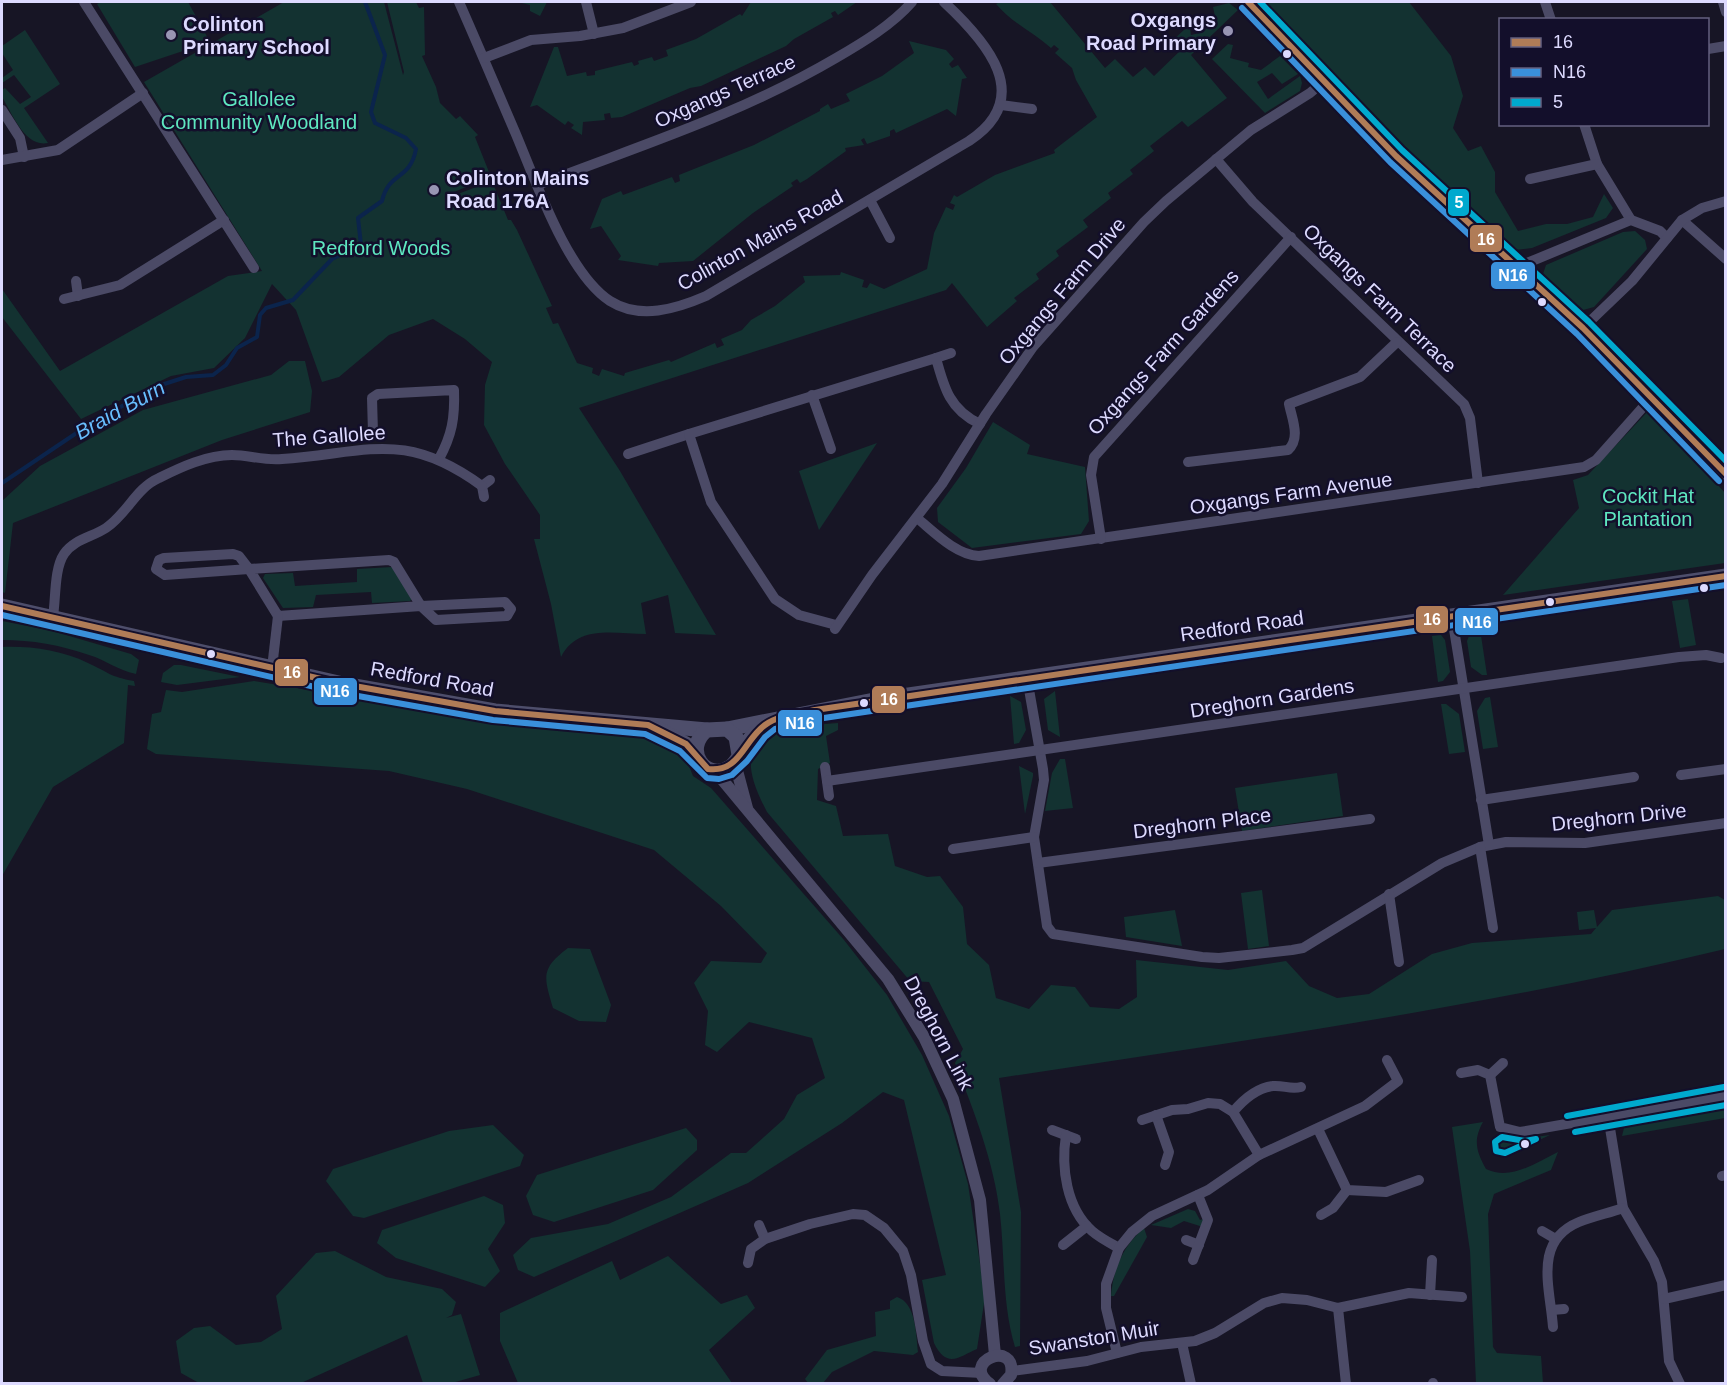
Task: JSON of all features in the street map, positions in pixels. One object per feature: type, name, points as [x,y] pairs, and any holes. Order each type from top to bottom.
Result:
[{"type":"main road","name":"Redford Road","points":[[727,729],[766,723],[815,710],[1725,576]]},
{"type":"main road","name":"Redford Road","points":[[2,606],[343,684],[495,711],[707,730]]},
{"type":"main road","points":[[737,759],[736,737],[727,729],[721,727],[707,730],[698,740],[696,753],[703,765],[715,771],[729,768],[737,759],[748,741],[766,723]]},
{"type":"main road","name":"Redford Road","points":[[648,725],[672,735],[696,753]]},
{"type":"street","points":[[84,2],[254,268]]},
{"type":"street","name":"Colinton Mains Road","points":[[459,2],[560,235],[599,291],[618,305],[644,312],[677,306],[706,296],[978,135],[995,118],[1001,105]]},
{"type":"street","points":[[586,2],[594,34]]},
{"type":"street","points":[[484,58],[531,40],[594,34],[634,25],[691,2]]},
{"type":"street","name":"Oxgangs Terrace","points":[[538,185],[692,129],[754,102],[851,49],[912,2]]},
{"type":"street","points":[[944,2],[974,31],[992,55],[1000,79],[1001,105],[1032,109]]},
{"type":"street","points":[[1248,2],[1396,156],[1515,268],[1583,328],[1725,475]]},
{"type":"street","points":[[1545,2],[1550,18]]},
{"type":"street","points":[[1723,2],[1725,12]]},
{"type":"street","points":[[1709,49],[1725,46]]},
{"type":"street","name":"Oxgangs Farm Drive","points":[[689,434],[711,502],[775,599],[799,615],[836,627],[957,462],[1033,347],[1137,230],[1166,201],[1251,130],[1324,81]]},
{"type":"street","points":[[2,160],[58,150],[143,93]]},
{"type":"street","points":[[2,110],[20,138],[24,157]]},
{"type":"street","points":[[1585,126],[1597,164],[1630,220],[1659,231],[1667,238]]},
{"type":"street","name":"Oxgangs Farm Terrace","points":[[1216,159],[1248,196],[1468,411],[1478,483]]},
{"type":"street","points":[[1530,178],[1597,164]]},
{"type":"street","name":"Colinton Mains Road","points":[[870,200],[890,238]]},
{"type":"street","points":[[1583,328],[1632,281],[1682,220],[1702,208],[1725,201]]},
{"type":"street","points":[[64,299],[120,285],[224,220]]},
{"type":"street","points":[[1515,268],[1630,220]]},
{"type":"street","points":[[1682,220],[1725,259]]},
{"type":"street","name":"Oxgangs Farm Gardens","points":[[1101,539],[1091,475],[1094,457],[1291,237]]},
{"type":"street","points":[[76,281],[78,296]]},
{"type":"street","points":[[1188,462],[1288,450],[1294,444],[1296,437],[1289,404],[1348,384],[1360,377],[1397,342]]},
{"type":"street","points":[[628,454],[951,353]]},
{"type":"street","points":[[936,358],[947,397],[969,419],[980,424]]},
{"type":"street","name":"The Gallolee","points":[[373,433],[372,398],[378,394],[454,390],[455,416],[452,436],[439,459]]},
{"type":"street","points":[[812,395],[831,449]]},
{"type":"street","name":"Oxgangs Farm Avenue","points":[[917,518],[969,556],[1101,539],[1478,483],[1590,464],[1652,397]]},
{"type":"street","name":"The Gallolee","points":[[53,616],[59,566],[64,554],[74,544],[106,528],[144,488],[157,478],[212,457],[234,455],[278,460],[373,448],[409,450],[439,459],[485,488]]},
{"type":"street","points":[[272,668],[278,616],[249,569],[239,556],[233,554],[164,558],[156,564],[160,573],[165,575],[249,569],[389,560],[394,562],[421,606],[436,620],[507,616],[511,609],[505,602],[421,606],[278,616]]},
{"type":"street","points":[[1452,617],[1481,800],[1493,928]]},
{"type":"street","name":"Dreghorn Gardens","points":[[827,781],[1679,657],[1706,655],[1724,660]]},
{"type":"street","name":"Dreghorn Drive","points":[[1028,678],[1044,780],[1034,837],[1047,926],[1053,934],[1202,957],[1252,955],[1303,948],[1389,894],[1453,858],[1484,846],[1506,842],[1585,843],[1725,823]]},
{"type":"street","name":"Dreghorn Link","points":[[737,759],[748,813]]},
{"type":"street","points":[[825,767],[829,796]]},
{"type":"street","name":"Dreghorn Drive","points":[[1681,776],[1725,770]]},
{"type":"street","name":"Dreghorn Link","points":[[715,771],[888,979],[924,1037],[953,1099],[980,1200],[995,1355]]},
{"type":"street","points":[[1481,800],[1618,785],[1634,777]]},
{"type":"street","name":"Dreghorn Place","points":[[1038,863],[1370,819]]},
{"type":"street","points":[[953,849],[1034,837]]},
{"type":"street","points":[[1389,894],[1399,962]]},
{"type":"street","points":[[1117,1353],[1108,1318],[1106,1293],[1110,1268],[1119,1248],[1144,1221],[1198,1195],[1259,1155],[1365,1106],[1398,1081],[1387,1060]]},
{"type":"street","points":[[1490,1075],[1503,1063]]},
{"type":"street","points":[[1461,1072],[1478,1070],[1490,1075]]},
{"type":"street","points":[[1490,1075],[1500,1127],[1526,1132],[1725,1096]]},
{"type":"street","points":[[1233,1112],[1242,1101],[1255,1092],[1274,1086],[1290,1090],[1301,1087]]},
{"type":"street","points":[[1142,1120],[1208,1103],[1220,1104],[1233,1112],[1259,1155]]},
{"type":"street","points":[[1156,1115],[1169,1152],[1165,1165]]},
{"type":"street","points":[[1608,1116],[1623,1208],[1653,1261],[1662,1282],[1669,1361],[1680,1383]]},
{"type":"street","points":[[1318,1129],[1347,1190]]},
{"type":"street","points":[[1052,1130],[1071,1137],[1065,1178],[1087,1226],[1119,1248]]},
{"type":"street","points":[[1347,1190],[1386,1192],[1419,1180]]},
{"type":"street","points":[[1321,1215],[1333,1208],[1347,1190]]},
{"type":"street","points":[[1193,1260],[1208,1220],[1198,1195]]},
{"type":"street","points":[[1553,1327],[1547,1261],[1554,1238],[1579,1222],[1623,1208]]},
{"type":"street","points":[[748,1263],[751,1248],[765,1239],[854,1214],[865,1215],[898,1243],[907,1261],[923,1341],[931,1364],[942,1371],[982,1373]]},
{"type":"street","points":[[759,1225],[765,1239]]},
{"type":"street","points":[[1063,1245],[1087,1226]]},
{"type":"street","points":[[1542,1231],[1554,1238]]},
{"type":"street","points":[[1186,1240],[1199,1245]]},
{"type":"street","points":[[1430,1295],[1432,1260]]},
{"type":"street","points":[[1664,1299],[1725,1285]]},
{"type":"street","name":"Swanston Muir","points":[[1012,1371],[1087,1361],[1155,1345],[1182,1343],[1215,1333],[1264,1303],[1282,1298],[1307,1300],[1338,1308],[1409,1293],[1462,1298]]},
{"type":"street","points":[[1338,1308],[1346,1383]]},
{"type":"street","points":[[1552,1310],[1564,1309]]},
{"type":"street","name":"Swanston Muir","points":[[1182,1343],[1191,1383]]},
{"type":"street","points":[[990,1383],[982,1373],[983,1363],[995,1355],[1005,1358],[1012,1371],[1009,1379],[1003,1383]]},
{"type":"green space","name":"Colinton Primary School","points":[[101,2],[188,2],[210,42],[135,67],[97,4]]},
{"type":"green space","points":[[284,2],[384,2],[403,75],[387,2],[416,2],[419,8],[424,7],[425,55],[422,56],[436,87],[440,103],[456,119],[460,116],[478,135],[475,137],[491,177],[449,194],[450,197],[492,181],[508,220],[511,220],[517,230],[552,306],[546,308],[553,324],[558,323],[577,363],[593,368],[592,373],[599,376],[602,369],[624,376],[625,373],[669,360],[671,362],[715,343],[717,348],[724,345],[721,339],[742,330],[751,320],[775,306],[805,282],[803,276],[840,275],[841,272],[864,280],[862,287],[867,288],[870,283],[884,289],[927,269],[934,233],[946,207],[953,210],[955,205],[950,203],[954,195],[957,197],[995,175],[1055,153],[1054,150],[1097,117],[1076,80],[1072,68],[1055,53],[1059,49],[1054,45],[1051,48],[1009,17],[996,4],[1000,2],[1050,2],[1105,68],[1115,59],[1133,77],[1145,67],[1154,76],[1182,49],[1174,39],[1185,29],[1190,28],[1191,35],[1204,32],[1203,24],[1216,21],[1213,7],[1229,3],[1238,10],[1191,55],[1227,98],[1188,127],[1182,121],[1150,146],[1154,151],[1130,170],[1133,174],[1108,193],[1111,198],[1083,220],[1088,227],[1056,251],[1059,256],[1036,274],[1039,279],[1014,298],[1017,301],[987,327],[952,283],[946,290],[579,408],[620,471],[716,635],[675,633],[668,595],[641,603],[646,634],[598,633],[587,635],[577,639],[561,657],[551,604],[534,539],[540,539],[540,515],[505,464],[484,425],[485,385],[492,362],[465,339],[433,319],[389,335],[339,377],[322,382],[296,310],[272,284],[245,338],[214,368],[171,376],[81,419],[2,317],[2,289],[60,371],[228,276],[262,271],[144,82]]},
{"type":"green space","points":[[518,2],[547,2],[540,16],[530,11],[530,5]]},
{"type":"green space","points":[[751,2],[857,2],[838,15],[835,11],[831,13],[833,17],[786,46],[701,86],[690,88],[622,117],[611,118],[610,113],[604,114],[605,120],[583,122],[582,135],[571,128],[574,125],[568,121],[565,125],[537,105],[530,107],[554,47],[558,47],[567,76],[586,72],[587,76],[595,75],[595,71],[632,62],[634,66],[639,64],[638,61],[652,57],[654,61],[668,56],[666,50],[696,39],[740,14],[742,16]]},
{"type":"green space","points":[[1265,2],[1409,2],[1451,56],[1463,96],[1453,128],[1468,151],[1481,146],[1495,172],[1495,192],[1518,231],[1546,224],[1567,224],[1593,217],[1604,194],[1613,208],[1606,218],[1532,248],[1515,250],[1427,170]]},
{"type":"green space","points":[[25,30],[60,84],[24,108],[48,143],[40,143],[26,135],[2,97],[2,90],[5,88],[20,104],[31,97],[14,75],[2,83],[2,78],[13,70],[2,53],[2,46]]},
{"type":"green space","points":[[909,41],[946,50],[954,59],[949,64],[952,68],[958,65],[967,78],[962,79],[956,116],[947,109],[896,133],[894,129],[890,131],[890,136],[867,144],[864,138],[861,140],[864,145],[845,148],[846,151],[807,179],[800,183],[797,179],[791,183],[793,186],[753,213],[693,261],[659,263],[658,266],[618,260],[621,256],[601,226],[590,229],[602,199],[621,191],[623,195],[672,177],[675,183],[680,181],[679,175],[754,145],[820,111],[828,104],[831,109],[850,101],[846,94],[882,76],[914,53]]},
{"type":"green space","points":[[1228,44],[1233,45],[1230,58],[1249,63],[1248,67],[1261,70],[1280,56],[1298,74],[1282,84],[1272,73],[1257,82],[1268,99],[1300,76],[1302,83],[1300,91],[1265,113],[1212,59]]},
{"type":"green space","points":[[1635,231],[1645,240],[1647,249],[1594,307],[1583,310],[1543,274],[1546,265],[1623,232]]},
{"type":"green space","points":[[289,361],[305,361],[312,391],[310,412],[222,440],[13,523],[5,593],[2,592],[2,501],[40,466],[143,410],[271,375]]},
{"type":"green space","name":"Cockit Hat Plantation","points":[[1650,409],[1725,493],[1725,563],[1503,595],[1579,508],[1573,480],[1588,475]]},
{"type":"green space","points":[[993,422],[1030,445],[1027,454],[1085,467],[1089,521],[1081,534],[972,548],[938,522],[937,508],[966,468]]},
{"type":"green space","points":[[877,443],[819,530],[799,471]]},
{"type":"green space","points":[[392,567],[413,598],[410,601],[372,603],[371,592],[316,595],[313,607],[283,608],[263,578],[265,574],[293,573],[295,586],[357,582],[357,569]]},
{"type":"green space","points":[[1688,599],[1696,645],[1680,648],[1672,601]]},
{"type":"green space","points":[[2,621],[52,631],[131,654],[139,660],[136,674],[67,648],[35,642],[2,640]]},
{"type":"green space","points":[[1480,629],[1487,675],[1482,675],[1471,667],[1467,641],[1471,631]]},
{"type":"green space","points":[[1441,635],[1445,640],[1450,672],[1443,681],[1438,682],[1432,636]]},
{"type":"green space","points":[[2,647],[35,648],[57,652],[88,663],[114,676],[134,681],[135,686],[128,685],[124,743],[53,787],[2,876]]},
{"type":"green space","points":[[174,665],[240,677],[177,685],[161,682],[163,673]]},
{"type":"green space","points":[[254,681],[541,728],[640,731],[671,741],[687,761],[693,776],[711,788],[844,940],[887,995],[922,1055],[949,1116],[968,1184],[985,1297],[977,1349],[949,1359],[939,1351],[934,1343],[922,1280],[946,1275],[904,1100],[883,1092],[842,1123],[748,1183],[534,1277],[518,1270],[513,1255],[531,1238],[608,1224],[671,1197],[731,1153],[746,1153],[784,1119],[797,1095],[825,1078],[812,1038],[749,1022],[717,1052],[705,1045],[708,1011],[694,983],[711,961],[761,963],[767,953],[721,906],[654,850],[467,789],[389,771],[156,754],[147,749],[152,714],[161,712],[166,690],[182,692]]},
{"type":"green space","points":[[1055,691],[1060,737],[1048,730],[1044,699]]},
{"type":"green space","points":[[1010,696],[1021,702],[1026,730],[1019,743],[1014,744]]},
{"type":"green space","points":[[1490,697],[1498,747],[1483,749],[1477,711],[1485,698]]},
{"type":"green space","points":[[1441,704],[1446,704],[1459,714],[1465,752],[1449,754]]},
{"type":"green space","points":[[838,723],[838,730],[826,736],[830,763],[818,769],[817,800],[836,806],[843,836],[888,834],[895,866],[927,877],[940,876],[963,907],[967,944],[989,965],[996,998],[1029,1009],[1051,985],[1075,987],[1090,1007],[1119,1009],[1137,997],[1136,960],[1228,970],[1286,961],[1309,986],[1337,998],[1369,994],[1432,954],[1472,943],[1591,934],[1596,928],[1579,930],[1577,912],[1594,910],[1597,927],[1612,910],[1718,896],[1725,900],[1725,949],[1635,970],[1454,1006],[999,1078],[1021,1212],[1020,1346],[1015,1347],[1008,1314],[1000,1214],[993,1175],[976,1118],[955,1063],[963,1049],[929,982],[910,981],[767,812],[755,786],[751,766],[753,751],[761,740],[792,728]]},
{"type":"green space","points":[[1060,759],[1065,759],[1073,808],[1045,811],[1052,773]]},
{"type":"green space","points":[[1019,766],[1033,773],[1025,814]]},
{"type":"green space","points":[[1337,773],[1343,816],[1242,831],[1235,788]]},
{"type":"green space","points":[[1262,890],[1269,946],[1248,949],[1241,893]]},
{"type":"green space","points":[[1175,910],[1182,946],[1126,937],[1124,917]]},
{"type":"green space","points":[[568,948],[590,949],[611,1005],[606,1022],[579,1021],[553,1008],[546,981],[547,974],[553,962]]},
{"type":"green space","points":[[1725,1108],[1725,1118],[1622,1136],[1624,1128],[1632,1124]]},
{"type":"green space","points":[[1483,1122],[1478,1134],[1477,1146],[1486,1169],[1495,1172],[1514,1172],[1558,1152],[1551,1170],[1494,1194],[1488,1214],[1493,1347],[1497,1353],[1541,1356],[1543,1383],[1476,1383],[1470,1251],[1452,1127]]},
{"type":"green space","points":[[493,1125],[524,1155],[520,1166],[364,1218],[353,1216],[326,1181],[333,1169],[449,1131]]},
{"type":"green space","points":[[686,1128],[697,1140],[697,1150],[653,1190],[554,1222],[533,1215],[526,1196],[537,1175]]},
{"type":"green space","points":[[1505,1133],[1521,1139],[1550,1135],[1503,1157],[1495,1152],[1493,1144],[1497,1136]]},
{"type":"green space","points":[[484,1196],[503,1205],[505,1223],[488,1249],[500,1271],[485,1287],[396,1258],[377,1243],[382,1230]]},
{"type":"green space","points":[[1188,1209],[1195,1211],[1200,1220],[1203,1219],[1203,1227],[1184,1221],[1171,1228],[1151,1225]]},
{"type":"green space","points":[[1144,1228],[1147,1237],[1114,1296],[1111,1296],[1120,1259],[1130,1242]]},
{"type":"green space","points":[[335,1251],[386,1277],[442,1289],[456,1302],[452,1315],[446,1318],[461,1314],[480,1375],[452,1383],[423,1383],[407,1335],[301,1383],[199,1383],[181,1373],[176,1341],[194,1328],[210,1326],[236,1345],[261,1342],[282,1329],[276,1296],[316,1253]]},
{"type":"green space","points":[[668,1256],[721,1304],[747,1295],[755,1308],[709,1350],[732,1383],[518,1383],[500,1341],[500,1313],[612,1261],[620,1280]]},
{"type":"green space","points":[[897,1297],[903,1300],[911,1312],[918,1352],[913,1355],[874,1351],[832,1372],[823,1383],[808,1383],[805,1379],[827,1350],[876,1336],[875,1312],[890,1309],[890,1301]]},
{"type":"waterway","name":"Braid Burn","points":[[2,483],[90,424],[158,386],[186,377],[213,375],[226,365],[237,348],[257,337],[260,315],[266,308],[293,300],[332,259],[361,245],[358,218],[382,201],[389,185],[409,166],[416,149],[406,138],[375,123],[371,112],[385,55],[365,2]]},
{"type":"transit line","name":"16","points":[[1248,2],[1396,156],[1583,328],[1726,474]]},
{"type":"transit line","name":"5","points":[[1260,2],[1402,150],[1589,322],[1726,461]]},
{"type":"transit line","name":"N16","points":[[1242,8],[1390,162],[1577,334],[1719,481]]},
{"type":"transit line","name":"16","points":[[2,606],[343,684],[495,711],[648,725],[686,744],[708,769],[719,769],[734,761],[765,725],[782,717],[815,710],[1726,576]]},
{"type":"transit line","name":"N16","points":[[2,615],[341,693],[493,720],[645,734],[680,751],[707,778],[719,779],[732,775],[747,761],[765,737],[775,729],[817,719],[1726,585]]},
{"type":"transit line","name":"5","points":[[1567,1116],[1724,1087]]},
{"type":"transit line","name":"5","points":[[1575,1132],[1726,1105]]},
{"type":"transit line","name":"5","points":[[1502,1137],[1525,1141],[1536,1139],[1505,1153],[1496,1151],[1495,1142],[1502,1137]]},
{"type":"place","name":"Oxgangs Road Primary","points":[[1228,31]]},
{"type":"place","name":"Colinton Primary School","points":[[171,35]]},
{"type":"place","name":"Colinton Mains Road 176A","points":[[434,190]]},
{"type":"park label","name":"Gallolee Community Woodland","points":[[259,110]]},
{"type":"park label","name":"Redford Woods","points":[[381,248]]}]
